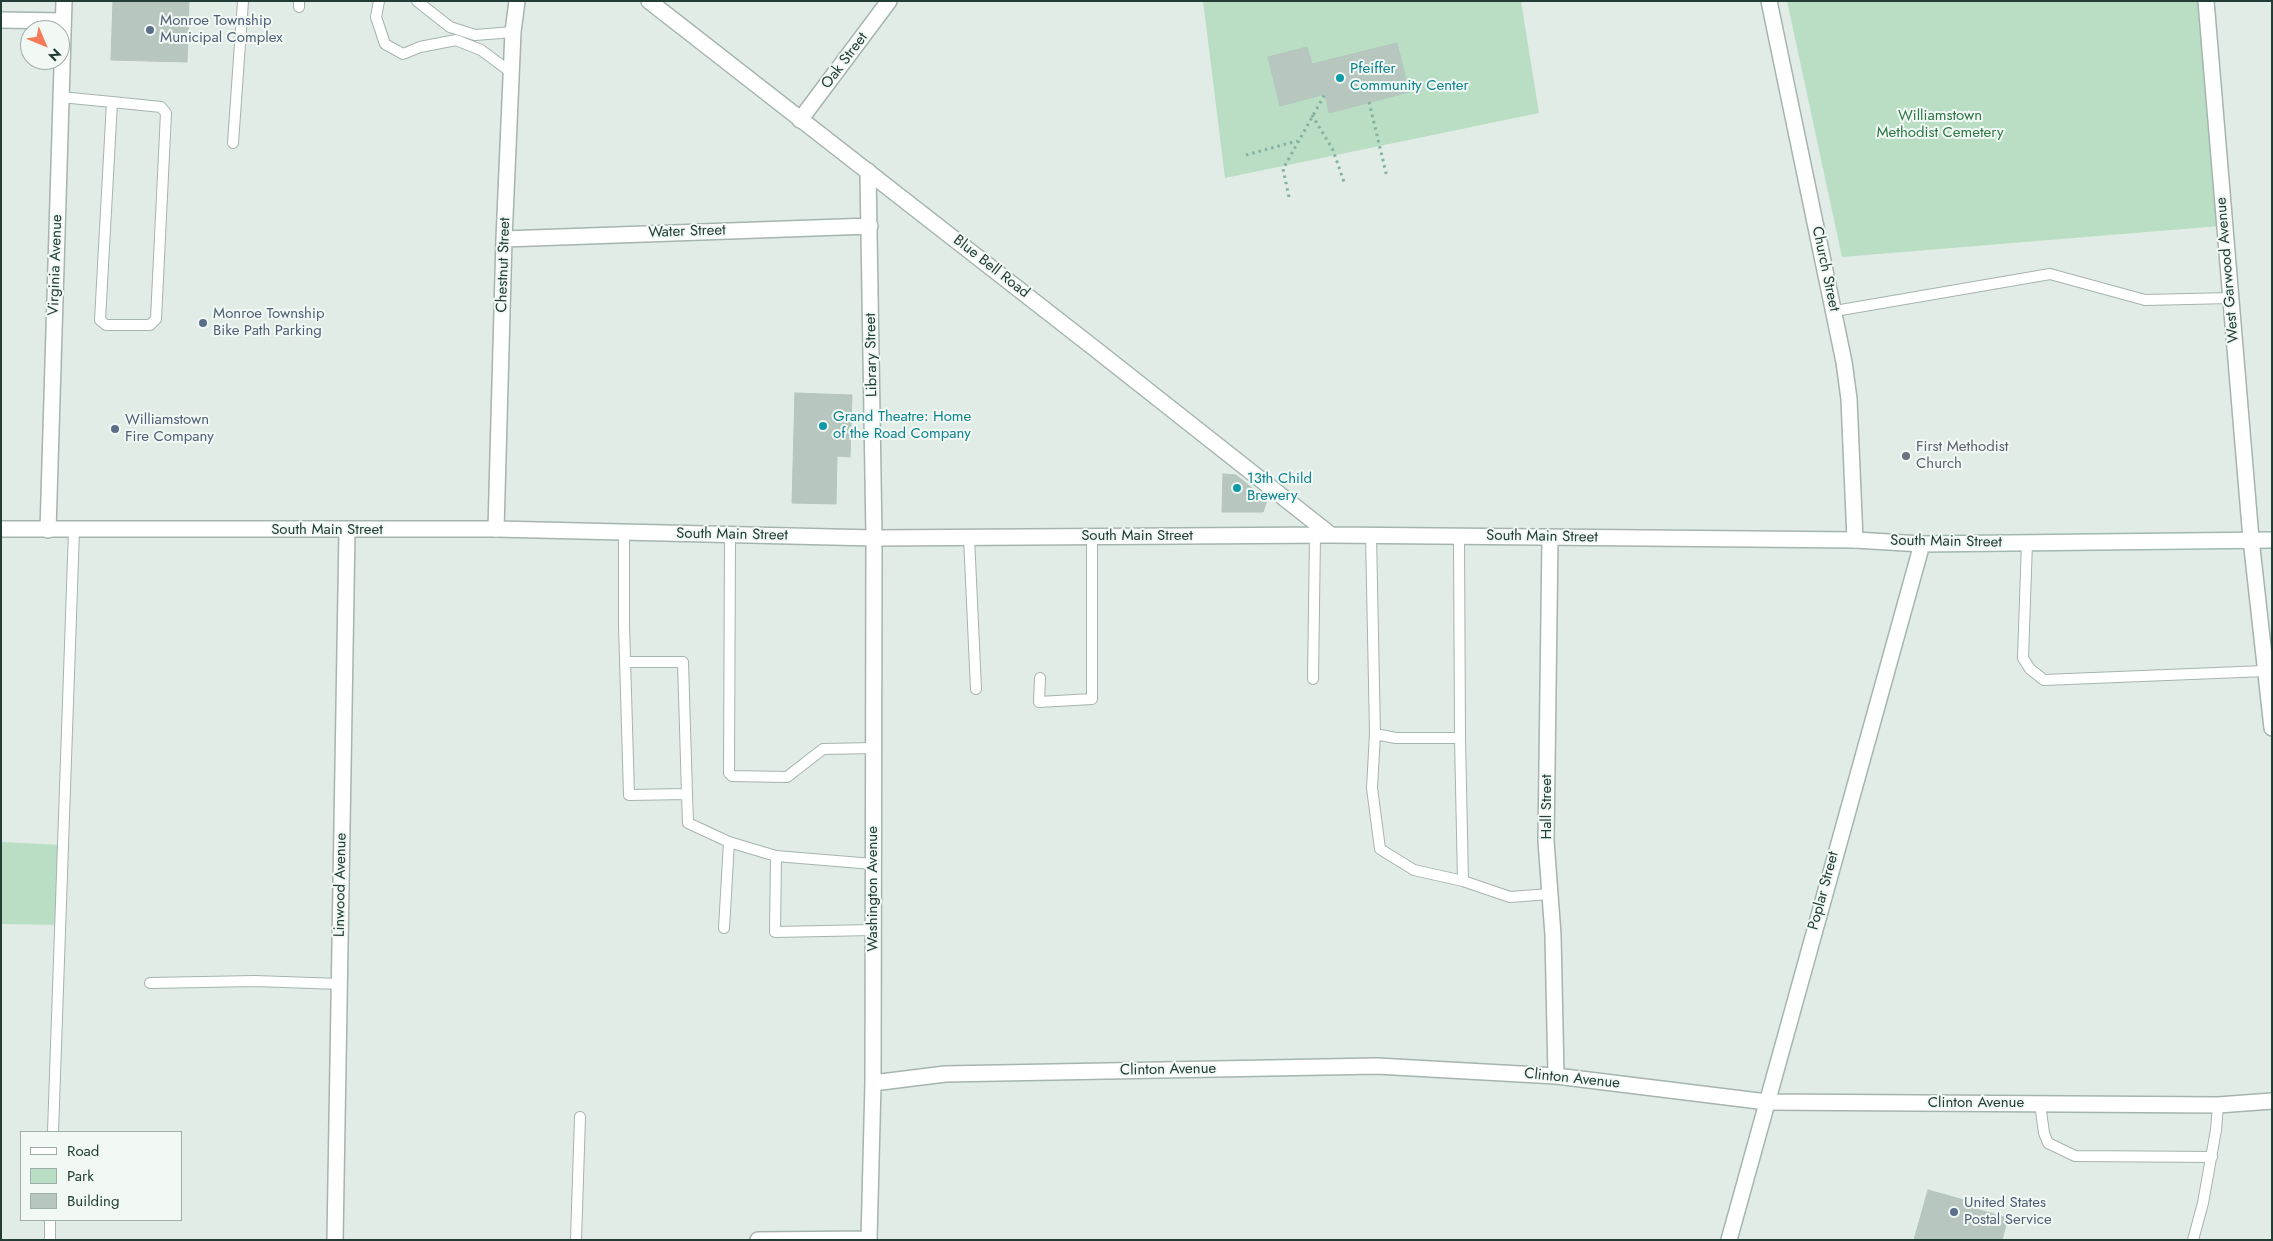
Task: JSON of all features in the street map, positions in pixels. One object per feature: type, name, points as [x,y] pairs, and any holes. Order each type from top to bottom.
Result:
[{"type":"street","name":"Virginia Avenue","points":[[63,20],[64,1]]},
{"type":"street","name":"Chestnut Street","points":[[496,529],[504,238],[517,1]]},
{"type":"street","name":"Oak Street","points":[[800,120],[889,1]]},
{"type":"street","name":"Church Street","points":[[1769,1],[1835,311],[1849,399],[1855,540]]},
{"type":"street","name":"West Garwood Avenue","points":[[2206,1],[2251,539],[2272,728]]},
{"type":"street","name":"Blue Bell Road","points":[[652,2],[1331,535]]},
{"type":"street","points":[[1,20],[20,20]]},
{"type":"street","name":"Virginia Avenue","points":[[48,530],[62,70]]},
{"type":"street","name":"Library Street","points":[[868,171],[874,538]]},
{"type":"street","name":"Water Street","points":[[504,238],[870,226]]},
{"type":"street","name":"South Main Street","points":[[1,529],[347,531],[496,529],[874,538],[1371,535],[1855,540],[1922,544],[2272,540]]},
{"type":"street","name":"Linwood Avenue","points":[[335,1240],[347,531]]},
{"type":"street","name":"Washington Avenue","points":[[869,1239],[874,864],[874,538]]},
{"type":"street","name":"Hall Street","points":[[1550,538],[1546,823],[1556,1076]]},
{"type":"street","name":"Poplar Street","points":[[1729,1240],[1922,544]]},
{"type":"street","name":"Clinton Avenue","points":[[872,1083],[945,1074],[1377,1066],[1556,1076],[1767,1102],[2218,1105],[2272,1101]]},
{"type":"street","points":[[758,1240],[869,1239]]},
{"type":"lane","points":[[233,143],[243,1]]},
{"type":"lane","points":[[379,1],[376,18],[385,44],[403,54],[420,47],[456,40],[481,50],[512,72]]},
{"type":"lane","points":[[416,1],[450,27],[475,34],[514,32]]},
{"type":"lane","points":[[61,98],[112,102],[161,107],[166,113],[156,319],[150,325],[106,325],[100,320],[112,102]]},
{"type":"lane","points":[[1835,311],[2050,274],[2145,300],[2230,298]]},
{"type":"lane","points":[[53,1131],[74,530]]},
{"type":"lane","points":[[624,532],[624,625],[629,795],[686,794]]},
{"type":"lane","points":[[730,535],[729,773],[732,776],[787,777],[823,749],[874,748]]},
{"type":"lane","points":[[1313,679],[1315,535]]},
{"type":"lane","points":[[1371,535],[1375,734],[1372,788],[1380,849],[1414,870],[1463,881],[1510,897],[1550,894]]},
{"type":"lane","points":[[1460,536],[1460,738],[1463,881]]},
{"type":"lane","points":[[1040,678],[1039,702],[1092,699],[1092,537]]},
{"type":"lane","points":[[969,538],[976,689]]},
{"type":"lane","points":[[2028,542],[2023,658],[2030,670],[2044,680],[2266,671]]},
{"type":"lane","points":[[625,662],[683,662],[688,823],[729,842],[776,856],[874,864]]},
{"type":"lane","points":[[1375,734],[1396,738],[1460,738]]},
{"type":"lane","points":[[724,928],[729,842]]},
{"type":"lane","points":[[776,856],[775,932],[873,930]]},
{"type":"lane","points":[[150,983],[255,981],[340,984]]},
{"type":"lane","points":[[2040,1104],[2044,1133],[2048,1143],[2075,1156],[2212,1157]]},
{"type":"lane","points":[[2193,1240],[2212,1157],[2218,1105]]},
{"type":"lane","points":[[576,1240],[580,1117]]},
{"type":"lane","points":[[50,1221],[50,1240]]},
{"type":"path","points":[[1289,197],[1283,168],[1325,94]]},
{"type":"path","points":[[1369,102],[1386,178]]},
{"type":"path","points":[[1312,115],[1333,150],[1345,185]]},
{"type":"path","points":[[1246,155],[1298,141]]},
{"type":"green space","points":[[1203,1],[1521,1],[1539,113],[1225,178]]},
{"type":"green space","name":"Williamstown Methodist Cemetery","points":[[1787,1],[2202,1],[2220,226],[1842,257]]},
{"type":"green space","points":[[1,842],[62,845],[59,925],[1,924]]},
{"type":"building","name":"Monroe Township Municipal Complex","points":[[113,1],[189,1],[187,62],[111,60]]},
{"type":"building","name":"Pfeiffer Community Center","points":[[1397,43],[1409,92],[1329,113],[1325,94],[1280,106],[1268,57],[1307,47],[1312,64]]},
{"type":"building","name":"Grand Theatre: Home of the Road Company","points":[[795,393],[852,395],[850,457],[837,456],[836,504],[792,503]]},
{"type":"building","name":"13th Child Brewery","points":[[1223,474],[1236,475],[1267,500],[1263,512],[1222,512]]},
{"type":"building","name":"United States Postal Service","points":[[1928,1190],[1964,1200],[1962,1205],[2008,1218],[2002,1240],[1914,1240]]},
{"type":"place","name":"Monroe Township Municipal Complex","points":[[150,30]]},
{"type":"place","name":"Pfeiffer Community Center","points":[[1340,78]]},
{"type":"place","name":"Monroe Township Bike Path Parking","points":[[203,323]]},
{"type":"place","name":"Grand Theatre: Home of the Road Company","points":[[823,426]]},
{"type":"place","name":"Williamstown Fire Company","points":[[115,429]]},
{"type":"place","name":"First Methodist Church","points":[[1906,456]]},
{"type":"place","name":"13th Child Brewery","points":[[1237,488]]},
{"type":"place","name":"United States Postal Service","points":[[1954,1212]]}]
